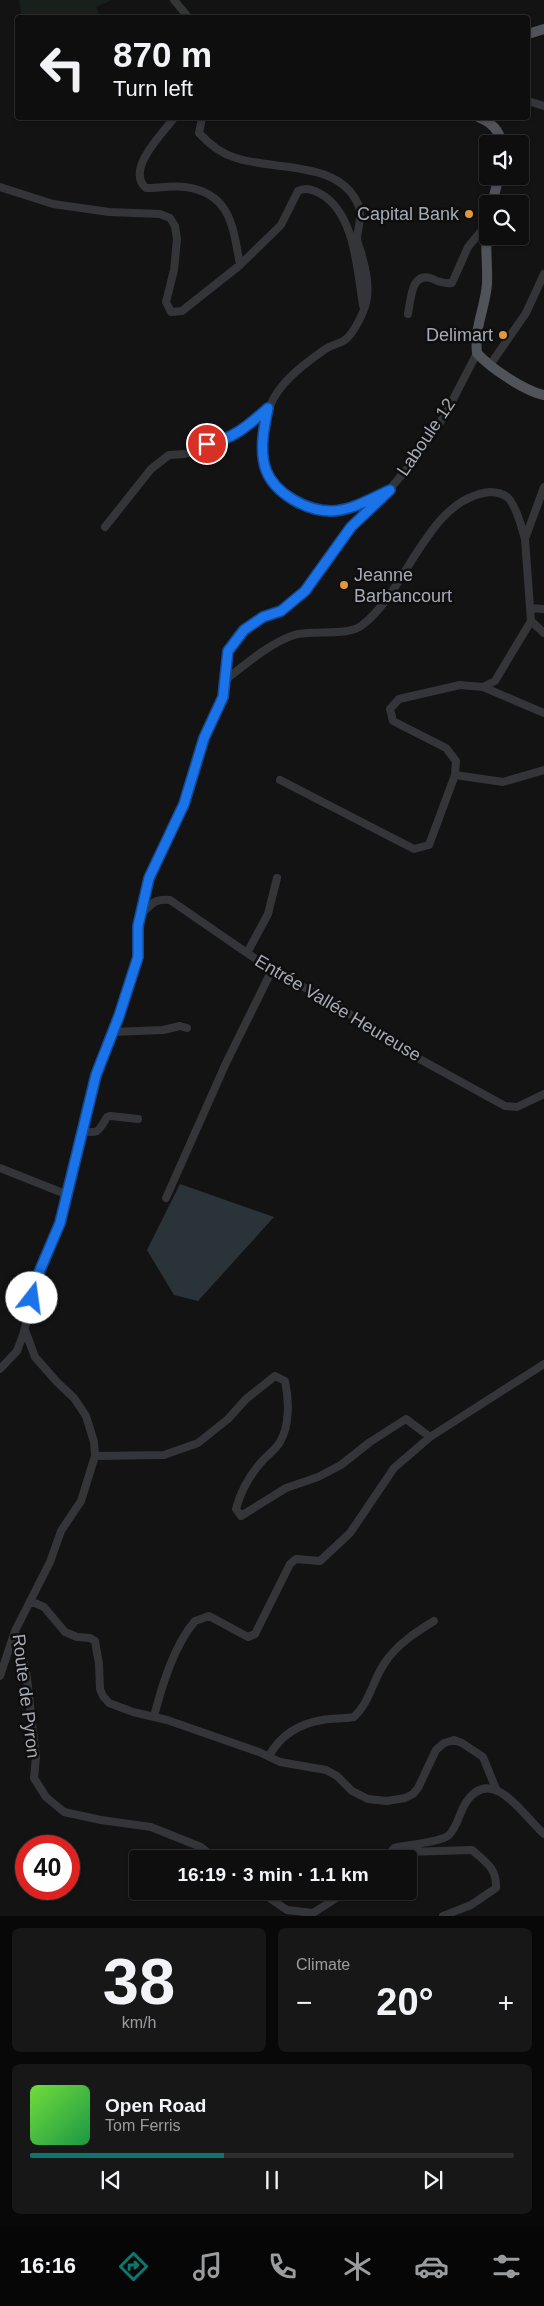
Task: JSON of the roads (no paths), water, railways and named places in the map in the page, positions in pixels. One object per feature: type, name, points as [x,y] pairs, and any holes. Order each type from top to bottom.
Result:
[{"type":"main road","points":[[530,33],[544,29]]},
{"type":"main road","points":[[484,120],[489,122],[500,135]]},
{"type":"main road","points":[[487,245],[487,287],[475,336],[477,353],[490,365],[526,388],[544,395]]},
{"type":"street","points":[[174,0],[187,15]]},
{"type":"street","points":[[530,102],[544,106]]},
{"type":"street","points":[[172,120],[143,159],[139,170],[139,178],[146,188],[184,187],[203,191],[216,199],[224,206],[232,226],[240,264]]},
{"type":"street","points":[[202,120],[199,133],[216,148],[235,158],[317,172],[343,184],[353,194],[360,207],[357,239],[368,292],[364,310],[354,330],[345,340],[325,349],[275,393],[268,408],[264,430],[265,469],[273,482],[291,498],[312,509],[333,511],[356,505],[390,490]]},
{"type":"street","points":[[0,187],[53,204],[109,212],[160,214],[170,218],[175,226],[177,239],[174,270],[166,302],[171,312],[182,311],[240,264],[281,225],[298,191],[303,188],[312,190],[334,203],[343,216],[360,282],[364,310]]},
{"type":"street","points":[[408,314],[415,282],[419,278],[426,276],[446,284],[452,283],[468,247],[479,233]]},
{"type":"street","points":[[490,365],[526,313],[544,274]]},
{"type":"street","name":"Laboule 12","points":[[0,1369],[16,1351],[24,1330],[40,1270],[56,1237],[68,1195],[96,1075],[113,1032],[138,957],[138,926],[149,878],[184,804],[204,738],[223,697],[228,651],[238,634],[263,617],[281,611],[305,591],[351,527],[390,490],[416,458],[445,415],[477,353]]},
{"type":"street","points":[[105,527],[151,469],[168,455],[196,452],[207,444],[221,442],[246,428],[268,408]]},
{"type":"street","points":[[525,539],[544,487]]},
{"type":"street","points":[[224,681],[262,652],[294,635],[337,631],[349,632],[363,625],[401,579],[433,528],[452,510],[472,497],[495,492],[506,496],[515,509],[525,539],[531,621],[495,681],[483,687]]},
{"type":"street","points":[[531,608],[544,609]]},
{"type":"street","points":[[531,621],[544,633]]},
{"type":"street","points":[[280,780],[414,849],[429,846],[455,775],[456,761],[446,748],[393,722],[390,709],[399,699],[460,684],[483,687],[544,713]]},
{"type":"street","points":[[455,775],[503,782],[544,770]]},
{"type":"street","points":[[247,953],[268,914],[277,878]]},
{"type":"street","name":"Entrée Vallée Heureuse","points":[[141,916],[151,903],[160,899],[170,900],[272,970],[324,997],[405,1051],[505,1106],[516,1107],[544,1094]]},
{"type":"street","points":[[166,1198],[226,1063],[272,970]]},
{"type":"street","points":[[113,1032],[163,1030],[180,1026],[187,1028]]},
{"type":"street","points":[[82,1131],[95,1133],[107,1117],[138,1118]]},
{"type":"street","points":[[0,1168],[68,1195]]},
{"type":"street","name":"Route de Pyron","points":[[24,1330],[32,1352],[44,1368],[74,1398],[86,1416],[94,1442],[95,1456],[81,1501],[61,1532],[50,1562],[15,1631],[26,1670],[36,1757],[34,1778],[46,1797],[64,1812],[101,1820],[151,1827],[204,1850]]},
{"type":"street","points":[[16,1351],[32,1352]]},
{"type":"street","points":[[154,1716],[165,1678],[184,1637],[195,1621],[209,1616],[248,1637],[255,1634],[290,1564],[296,1559],[320,1561],[350,1533],[394,1468],[430,1437],[544,1364]]},
{"type":"street","points":[[95,1456],[164,1455],[198,1443],[228,1419],[246,1399],[275,1376],[285,1381],[290,1402],[285,1427],[281,1442],[257,1467],[241,1491],[236,1509],[241,1516],[286,1488],[318,1477],[341,1465],[370,1442],[406,1419],[430,1437]]},
{"type":"street","points":[[30,1601],[44,1607],[65,1632],[77,1638],[90,1638],[95,1641],[99,1664],[100,1689],[108,1703],[133,1712],[154,1716],[286,1764],[326,1770],[337,1776],[352,1791],[368,1799],[387,1800],[405,1798],[412,1794],[418,1788],[436,1750],[444,1743],[454,1740],[462,1743],[483,1758],[496,1789]]},
{"type":"street","points":[[268,1756],[279,1741],[288,1733],[304,1725],[322,1720],[354,1718],[368,1700],[384,1664],[394,1651],[413,1634],[434,1621]]},
{"type":"street","points":[[0,1676],[15,1631]]},
{"type":"street","points":[[393,1850],[394,1848],[439,1840],[449,1835],[467,1799],[485,1788],[496,1789],[510,1798],[544,1834]]},
{"type":"street","points":[[417,1852],[472,1850],[492,1867],[497,1878],[496,1888],[471,1904],[443,1916]]},
{"type":"street","points":[[272,1900],[287,1910],[314,1913],[334,1900]]},
{"type":"place","name":"Capital Bank","points":[[469,214]]},
{"type":"place","name":"Delimart","points":[[503,335]]},
{"type":"place","name":"Jeanne Barbancourt","points":[[344,585]]}]
